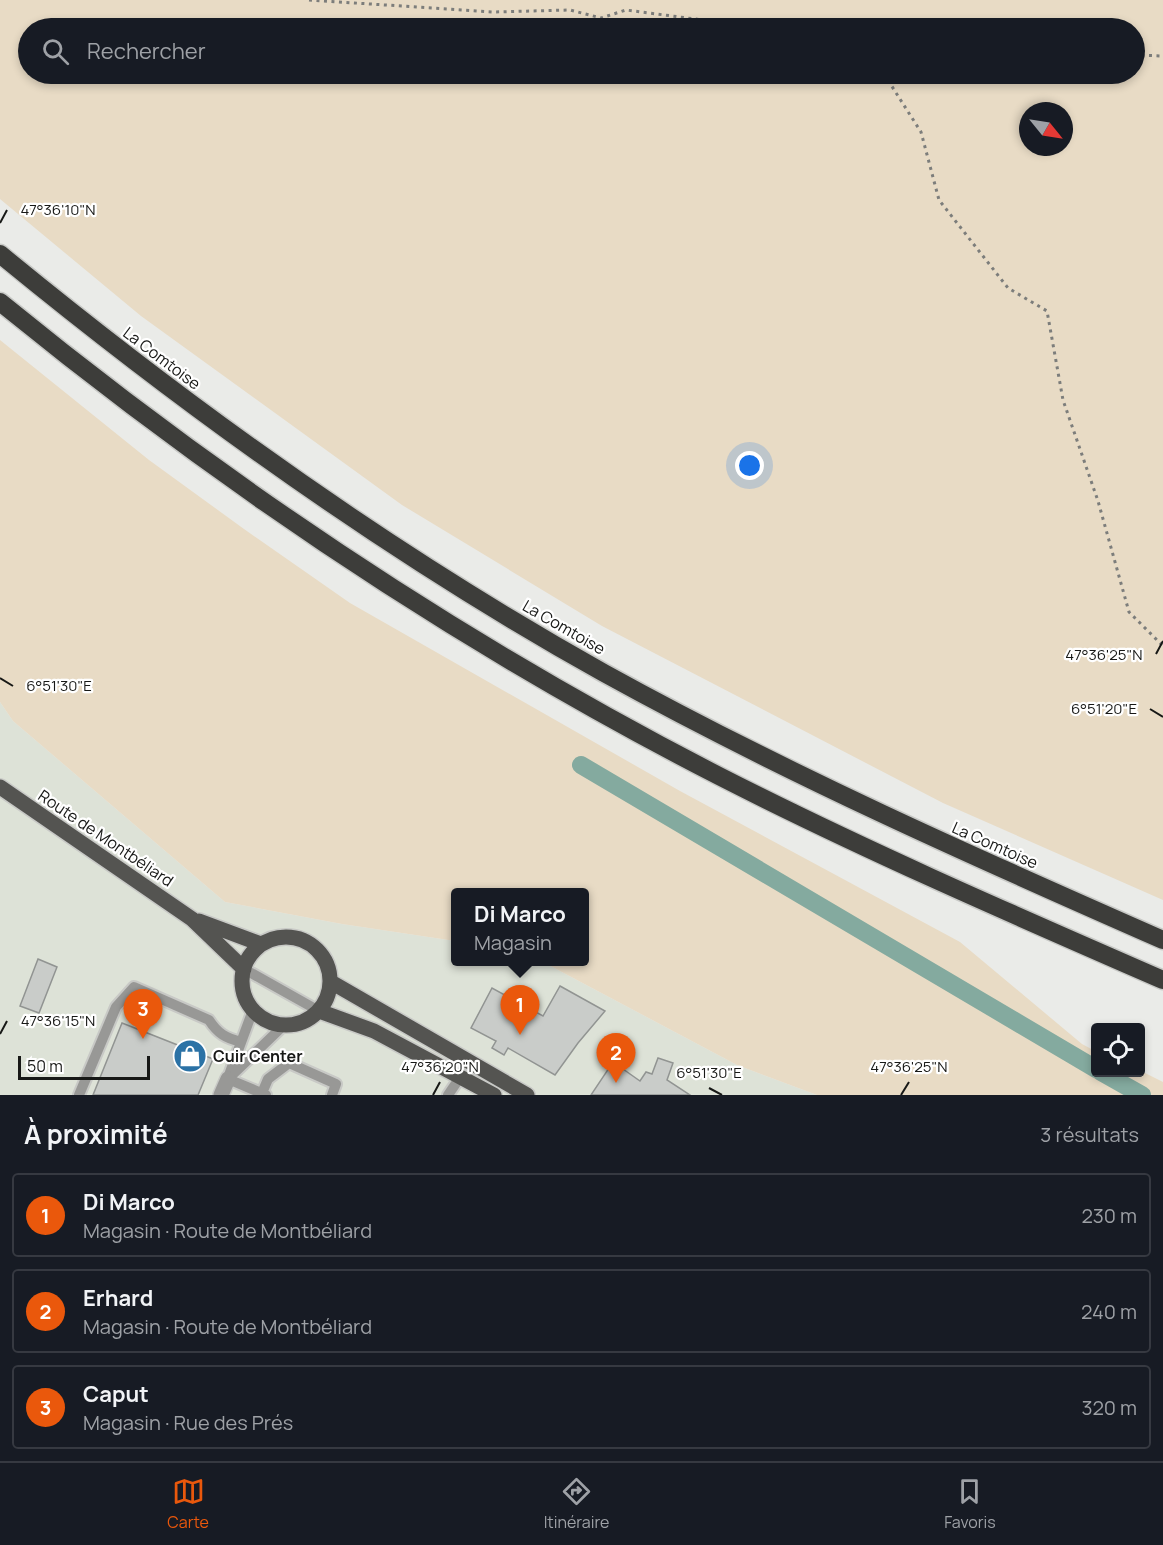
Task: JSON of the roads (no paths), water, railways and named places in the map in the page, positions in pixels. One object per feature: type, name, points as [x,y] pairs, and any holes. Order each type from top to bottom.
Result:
[{"type":"highway","name":"La Comtoise","points":[[0,254],[123,353],[278,468],[370,531],[545,639],[662,705],[783,767],[956,849],[1163,940]]},
{"type":"highway","points":[[0,302],[178,441],[278,513],[450,624],[538,677],[696,764],[806,819],[899,863],[1163,980]]},
{"type":"main road","name":"Route de Montbéliard","points":[[0,788],[192,919],[243,969]]},
{"type":"main road","name":"Route de Montbéliard","points":[[192,919],[261,944]]},
{"type":"main road","points":[[287,936],[313,945],[323,956],[329,968],[331,982],[329,992],[319,1011],[309,1019],[297,1024],[272,1023],[253,1010],[245,998],[242,983],[243,969],[250,955],[261,944],[274,938],[287,936]]},
{"type":"main road","points":[[331,982],[527,1095]]},
{"type":"main road","points":[[319,1011],[374,1031],[494,1095]]},
{"type":"street","points":[[221,1095],[228,1079]]},
{"type":"lane","points":[[243,969],[319,1011]]},
{"type":"lane","points":[[79,1095],[116,1007],[134,987],[209,1020],[225,1037],[241,1042]]},
{"type":"lane","points":[[228,1079],[253,1010]]},
{"type":"lane","points":[[228,1079],[284,1025]]},
{"type":"lane","points":[[228,1079],[264,1094],[268,1079],[289,1063],[336,1084],[332,1095]]},
{"type":"lane","points":[[448,1095],[461,1076]]},
{"type":"waterway","points":[[581,765],[1091,1066]]},
{"type":"waterway","points":[[1110,1077],[1142,1095]]},
{"type":"place","name":"Di Marco","points":[[520,1035]]},
{"type":"place","name":"Caput","points":[[143,1039]]},
{"type":"place","name":"Cuir Center","points":[[190,1056]]},
{"type":"place","name":"Erhard","points":[[616,1083]]}]
